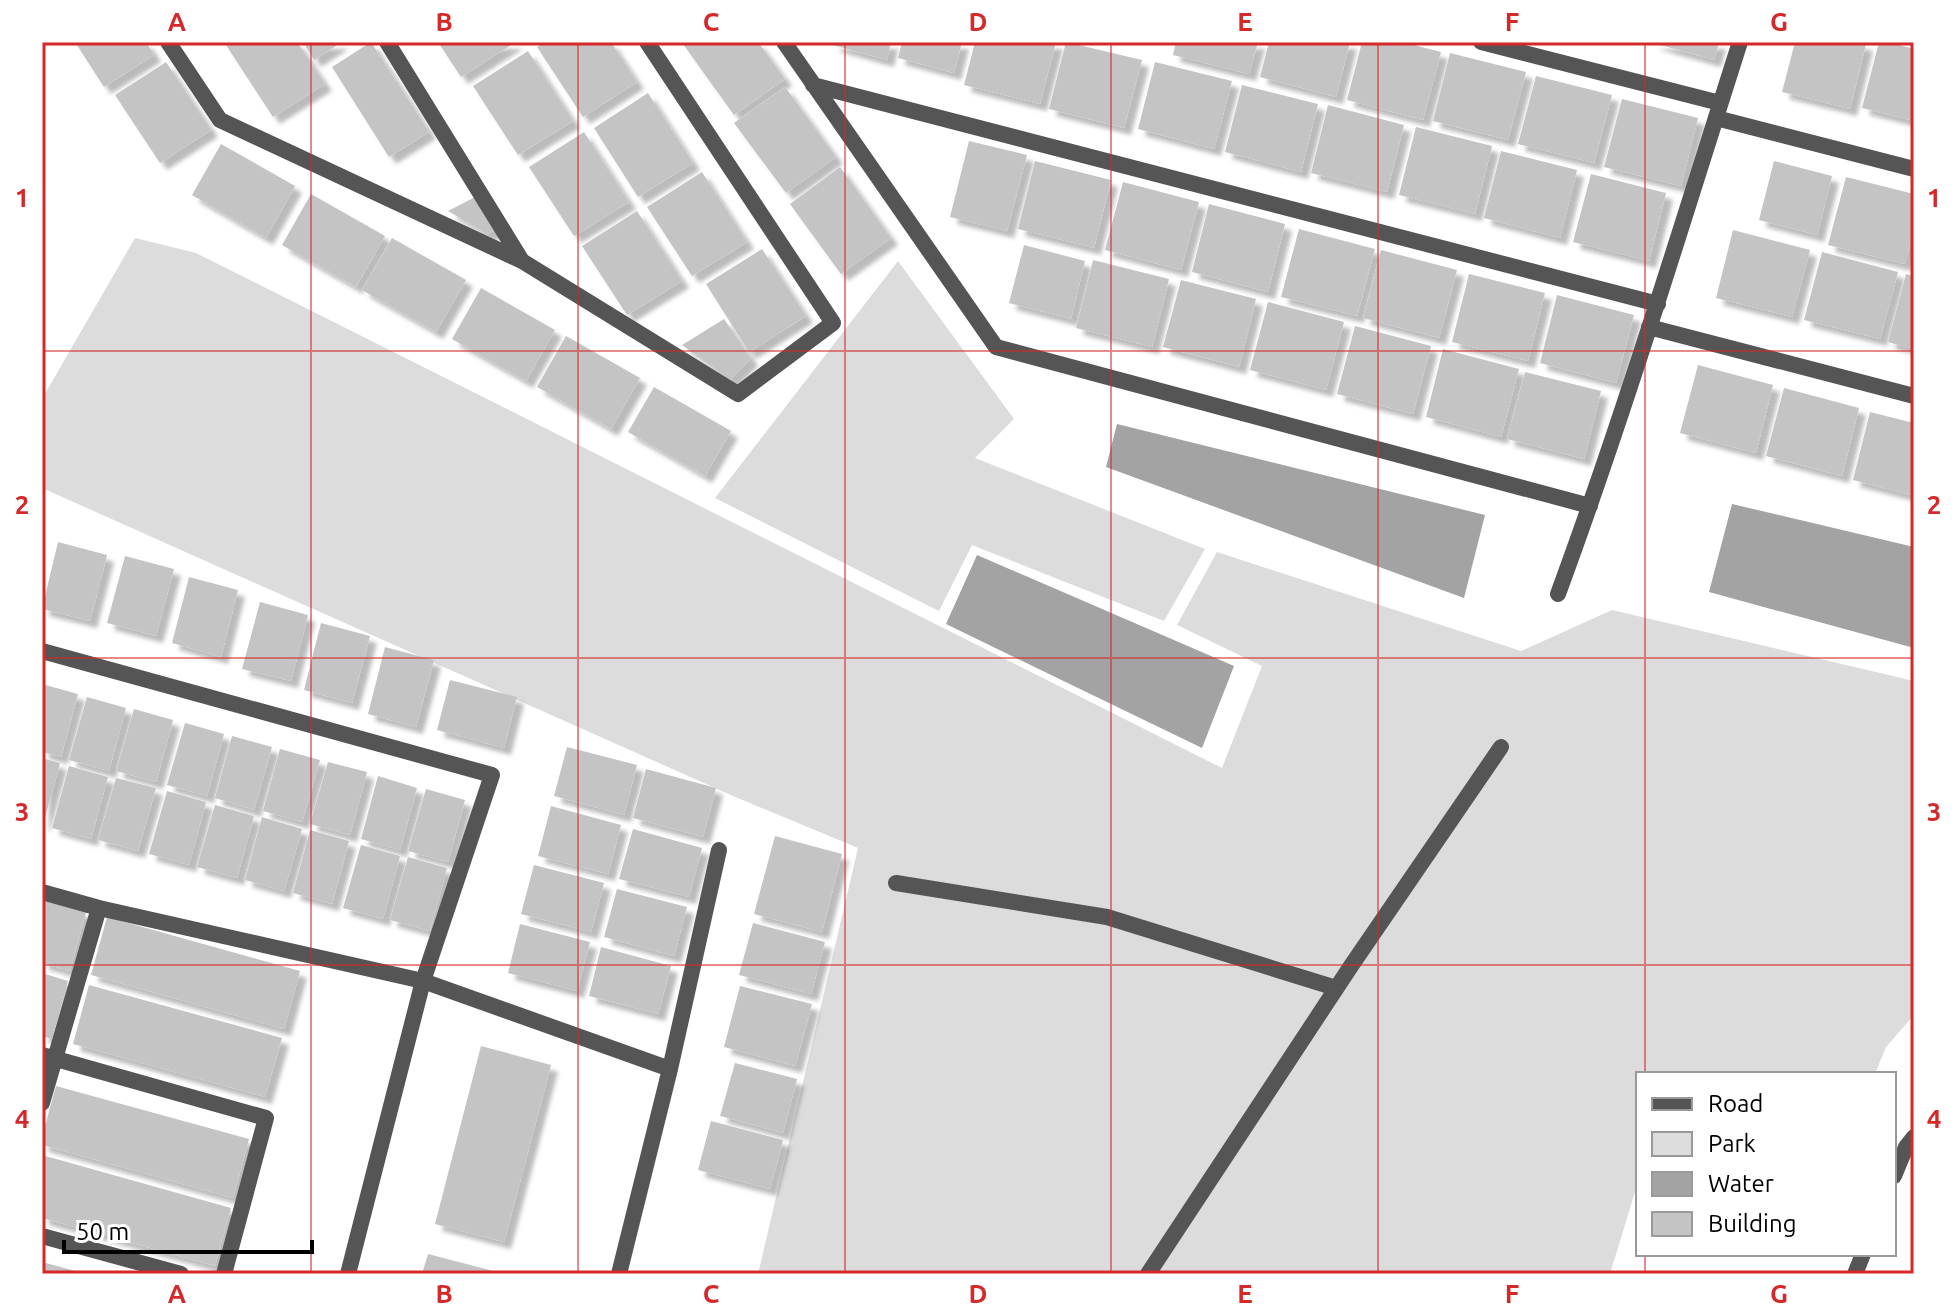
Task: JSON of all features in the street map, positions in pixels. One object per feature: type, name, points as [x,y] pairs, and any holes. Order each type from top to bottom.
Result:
[{"type":"street","points":[[168,42],[220,120],[522,261],[738,394],[833,323],[647,42]]},
{"type":"street","points":[[387,42],[522,261]]},
{"type":"street","points":[[784,42],[996,347],[1590,506]]},
{"type":"street","points":[[1481,42],[1914,169]]},
{"type":"street","points":[[1558,594],[1658,304],[1740,42]]},
{"type":"street","points":[[813,85],[1658,304]]},
{"type":"street","points":[[1649,327],[1914,396]]},
{"type":"street","points":[[42,651],[492,775],[423,981],[348,1274]]},
{"type":"street","points":[[1148,1274],[1336,988],[1501,747]]},
{"type":"street","points":[[619,1274],[670,1069],[719,850]]},
{"type":"street","points":[[896,883],[1107,917],[1336,988]]},
{"type":"street","points":[[42,892],[99,908],[423,981],[670,1069]]},
{"type":"street","points":[[42,1103],[49,1057],[99,908]]},
{"type":"street","points":[[49,1057],[266,1118],[224,1274]]},
{"type":"street","points":[[1896,1171],[1906,1147],[1914,1137]]},
{"type":"street","points":[[42,1236],[181,1274]]},
{"type":"green space","points":[[135,238],[196,253],[1222,768],[1262,666],[1177,625],[1217,552],[1521,651],[1612,610],[1914,681],[1914,1015],[1886,1047],[1876,1072],[1636,1072],[1636,1189],[1610,1274],[758,1274],[858,848],[733,796],[42,488],[42,399]]},
{"type":"green space","points":[[898,261],[1014,419],[975,458],[1205,549],[1164,621],[972,545],[939,611],[715,498]]},
{"type":"water","points":[[1117,424],[1485,515],[1464,598],[1106,467]]},
{"type":"water","points":[[1732,504],[1914,547],[1914,648],[1709,592]]},
{"type":"water","points":[[977,555],[1234,666],[1202,748],[946,624]]},
{"type":"building","points":[[75,42],[146,42],[154,55],[104,87]]},
{"type":"building","points":[[224,42],[297,42],[325,84],[273,117]]},
{"type":"building","points":[[303,42],[342,42],[314,60]]},
{"type":"building","points":[[371,42],[429,132],[389,157],[332,67]]},
{"type":"building","points":[[438,42],[516,42],[461,77]]},
{"type":"building","points":[[545,42],[611,42],[637,82],[583,117],[537,47]]},
{"type":"building","points":[[758,42],[785,79],[734,115],[683,44]]},
{"type":"building","points":[[834,42],[891,42],[887,60],[833,45]]},
{"type":"building","points":[[902,42],[962,42],[954,73],[898,58]]},
{"type":"building","points":[[975,42],[1056,42],[1040,104],[964,85]]},
{"type":"building","points":[[1066,42],[1142,60],[1124,128],[1049,109]]},
{"type":"building","points":[[1176,42],[1258,42],[1249,74],[1173,55]]},
{"type":"building","points":[[1269,42],[1350,42],[1336,97],[1260,77]]},
{"type":"building","points":[[1362,42],[1402,42],[1441,52],[1423,120],[1347,100]]},
{"type":"building","points":[[1650,42],[1719,42],[1714,60]]},
{"type":"building","points":[[1795,42],[1866,44],[1850,109],[1782,92]]},
{"type":"building","points":[[1879,42],[1914,49],[1914,121],[1862,108]]},
{"type":"building","points":[[528,51],[573,121],[518,155],[473,86]]},
{"type":"building","points":[[1450,53],[1526,72],[1508,140],[1433,121]]},
{"type":"building","points":[[166,62],[211,130],[160,163],[115,95]]},
{"type":"building","points":[[1155,62],[1232,81],[1214,149],[1138,129]]},
{"type":"building","points":[[1536,76],[1612,95],[1594,163],[1518,144]]},
{"type":"building","points":[[1242,85],[1318,104],[1301,172],[1225,152]]},
{"type":"building","points":[[785,87],[836,157],[786,193],[734,123]]},
{"type":"building","points":[[648,93],[693,163],[638,197],[594,128]]},
{"type":"building","points":[[1622,99],[1698,118],[1681,186],[1604,167]]},
{"type":"building","points":[[1328,105],[1404,125],[1387,192],[1311,173]]},
{"type":"building","points":[[1416,127],[1492,146],[1475,214],[1399,195]]},
{"type":"building","points":[[584,132],[629,202],[574,236],[529,167]]},
{"type":"building","points":[[969,141],[1027,155],[1007,231],[950,217]]},
{"type":"building","points":[[221,144],[295,186],[266,238],[192,195]]},
{"type":"building","points":[[1501,151],[1577,170],[1560,238],[1484,218]]},
{"type":"building","points":[[1035,161],[1111,180],[1094,248],[1018,229]]},
{"type":"building","points":[[1774,161],[1832,176],[1817,235],[1759,220]]},
{"type":"building","points":[[840,167],[891,238],[841,274],[790,204]]},
{"type":"building","points":[[702,172],[747,242],[692,276],[647,207]]},
{"type":"building","points":[[1591,174],[1666,193],[1649,261],[1573,242]]},
{"type":"building","points":[[1846,177],[1914,194],[1914,227],[1905,264],[1828,245]]},
{"type":"building","points":[[1123,182],[1199,202],[1181,270],[1105,250]]},
{"type":"building","points":[[311,194],[385,236],[356,287],[282,245]]},
{"type":"building","points":[[479,195],[499,228],[487,234],[448,211]]},
{"type":"building","points":[[1209,204],[1285,224],[1268,292],[1192,272]]},
{"type":"building","points":[[637,211],[682,281],[627,315],[582,246]]},
{"type":"building","points":[[1299,229],[1375,249],[1357,316],[1281,297]]},
{"type":"building","points":[[1733,230],[1810,250],[1792,317],[1716,298]]},
{"type":"building","points":[[392,238],[466,280],[436,332],[362,290]]},
{"type":"building","points":[[1024,245],[1085,261],[1071,319],[1009,303]]},
{"type":"building","points":[[762,249],[806,316],[749,352],[706,284]]},
{"type":"building","points":[[1381,250],[1457,270],[1439,338],[1363,318]]},
{"type":"building","points":[[1822,252],[1898,272],[1880,339],[1804,320]]},
{"type":"building","points":[[1093,260],[1169,279],[1152,347],[1076,328]]},
{"type":"building","points":[[1469,274],[1545,293],[1528,361],[1452,342]]},
{"type":"building","points":[[1906,274],[1914,276],[1914,349],[1888,342]]},
{"type":"building","points":[[1181,280],[1256,299],[1239,367],[1163,347]]},
{"type":"building","points":[[481,288],[555,330],[526,381],[452,339]]},
{"type":"building","points":[[1557,295],[1634,315],[1616,383],[1540,363]]},
{"type":"building","points":[[1268,302],[1344,322],[1326,390],[1250,370]]},
{"type":"building","points":[[724,319],[751,359],[730,380],[682,345]]},
{"type":"building","points":[[1355,326],[1431,346],[1413,414],[1337,394]]},
{"type":"building","points":[[566,336],[640,378],[611,429],[537,387]]},
{"type":"building","points":[[1443,349],[1519,369],[1501,437],[1426,417]]},
{"type":"building","points":[[1698,365],[1773,385],[1756,453],[1680,433]]},
{"type":"building","points":[[1525,372],[1601,391],[1584,459],[1507,439]]},
{"type":"building","points":[[654,387],[731,431],[705,476],[628,432]]},
{"type":"building","points":[[1784,388],[1859,408],[1842,476],[1766,456]]},
{"type":"building","points":[[1870,412],[1914,423],[1914,496],[1853,480]]},
{"type":"building","points":[[58,542],[107,555],[90,621],[42,609]]},
{"type":"building","points":[[125,556],[174,569],[156,636],[107,623]]},
{"type":"building","points":[[189,577],[238,590],[221,657],[172,643]]},
{"type":"building","points":[[260,602],[308,615],[291,681],[242,669]]},
{"type":"building","points":[[321,623],[370,636],[352,703],[304,690]]},
{"type":"building","points":[[385,647],[434,660],[416,727],[368,714]]},
{"type":"building","points":[[450,680],[517,697],[504,748],[437,730]]},
{"type":"building","points":[[42,684],[78,694],[61,757],[42,752]]},
{"type":"building","points":[[87,697],[126,708],[109,771],[69,760]]},
{"type":"building","points":[[134,709],[173,720],[156,782],[116,771]]},
{"type":"building","points":[[185,723],[224,734],[207,796],[167,785]]},
{"type":"building","points":[[232,736],[272,747],[254,810],[215,798]]},
{"type":"building","points":[[567,747],[637,765],[624,815],[554,796]]},
{"type":"building","points":[[280,749],[320,760],[302,822],[263,811]]},
{"type":"building","points":[[42,758],[60,763],[43,825],[42,825]]},
{"type":"building","points":[[328,762],[367,772],[350,835],[310,824]]},
{"type":"building","points":[[69,766],[108,777],[91,839],[52,828]]},
{"type":"building","points":[[646,769],[716,788],[703,837],[633,818]]},
{"type":"building","points":[[378,776],[417,788],[400,850],[361,839]]},
{"type":"building","points":[[116,778],[156,788],[138,851],[98,840]]},
{"type":"building","points":[[426,789],[465,800],[448,862],[408,851]]},
{"type":"building","points":[[167,791],[206,802],[189,865],[149,854]]},
{"type":"building","points":[[215,805],[254,816],[237,878],[197,867]]},
{"type":"building","points":[[551,806],[621,825],[608,874],[538,856]]},
{"type":"building","points":[[262,817],[302,829],[284,891],[245,880]]},
{"type":"building","points":[[633,829],[702,848],[689,897],[619,879]]},
{"type":"building","points":[[310,830],[349,841],[332,904],[293,893]]},
{"type":"building","points":[[775,836],[842,854],[822,932],[754,914]]},
{"type":"building","points":[[361,845],[400,856],[383,919],[343,908]]},
{"type":"building","points":[[408,857],[447,868],[430,931],[390,920]]},
{"type":"building","points":[[534,865],[604,883],[591,932],[521,914]]},
{"type":"building","points":[[617,889],[687,907],[674,956],[604,937]]},
{"type":"building","points":[[42,900],[86,912],[70,971],[42,963]]},
{"type":"building","points":[[107,917],[300,971],[284,1029],[91,975]]},
{"type":"building","points":[[753,923],[825,942],[811,994],[739,975]]},
{"type":"building","points":[[520,924],[590,942],[577,991],[508,973]]},
{"type":"building","points":[[601,947],[671,966],[658,1014],[589,996]]},
{"type":"building","points":[[42,973],[68,981],[52,1039],[42,1036]]},
{"type":"building","points":[[89,985],[282,1038],[265,1097],[73,1044]]},
{"type":"building","points":[[740,986],[812,1004],[795,1066],[724,1047]]},
{"type":"building","points":[[481,1046],[551,1065],[504,1242],[435,1224]]},
{"type":"building","points":[[735,1063],[797,1079],[783,1133],[720,1116]]},
{"type":"building","points":[[56,1086],[249,1139],[233,1198],[42,1145]]},
{"type":"building","points":[[711,1121],[783,1140],[770,1189],[698,1170]]},
{"type":"building","points":[[42,1155],[231,1208],[215,1266],[42,1218]]},
{"type":"building","points":[[428,1254],[501,1273],[501,1274],[422,1274]]},
{"type":"building","points":[[42,1262],[83,1273],[83,1274],[42,1274]]}]
